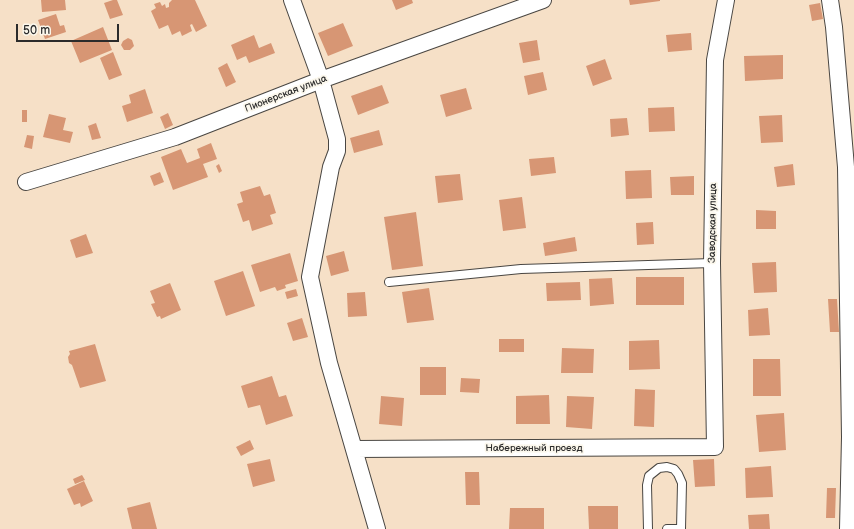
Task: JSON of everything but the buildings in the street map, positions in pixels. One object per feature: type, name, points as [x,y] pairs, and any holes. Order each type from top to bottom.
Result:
[{"type":"street","points":[[292,0],[321,80],[336,139],[336,151],[331,168],[310,277],[329,364],[377,529]]},
{"type":"street","name":"Пионерская улица","points":[[26,182],[175,136],[321,80],[543,0]]},
{"type":"street","name":"Заводская улица","points":[[714,447],[712,263],[715,60],[726,0]]},
{"type":"street","points":[[830,0],[835,35],[846,167],[850,437],[848,529]]},
{"type":"street","name":"Набережный проезд","points":[[354,449],[714,447]]},
{"type":"lane","points":[[389,282],[520,269],[712,263]]},
{"type":"lane","points":[[648,529],[647,485],[649,476],[659,468],[667,467],[674,470],[678,474],[682,483],[681,529],[667,529]]}]
